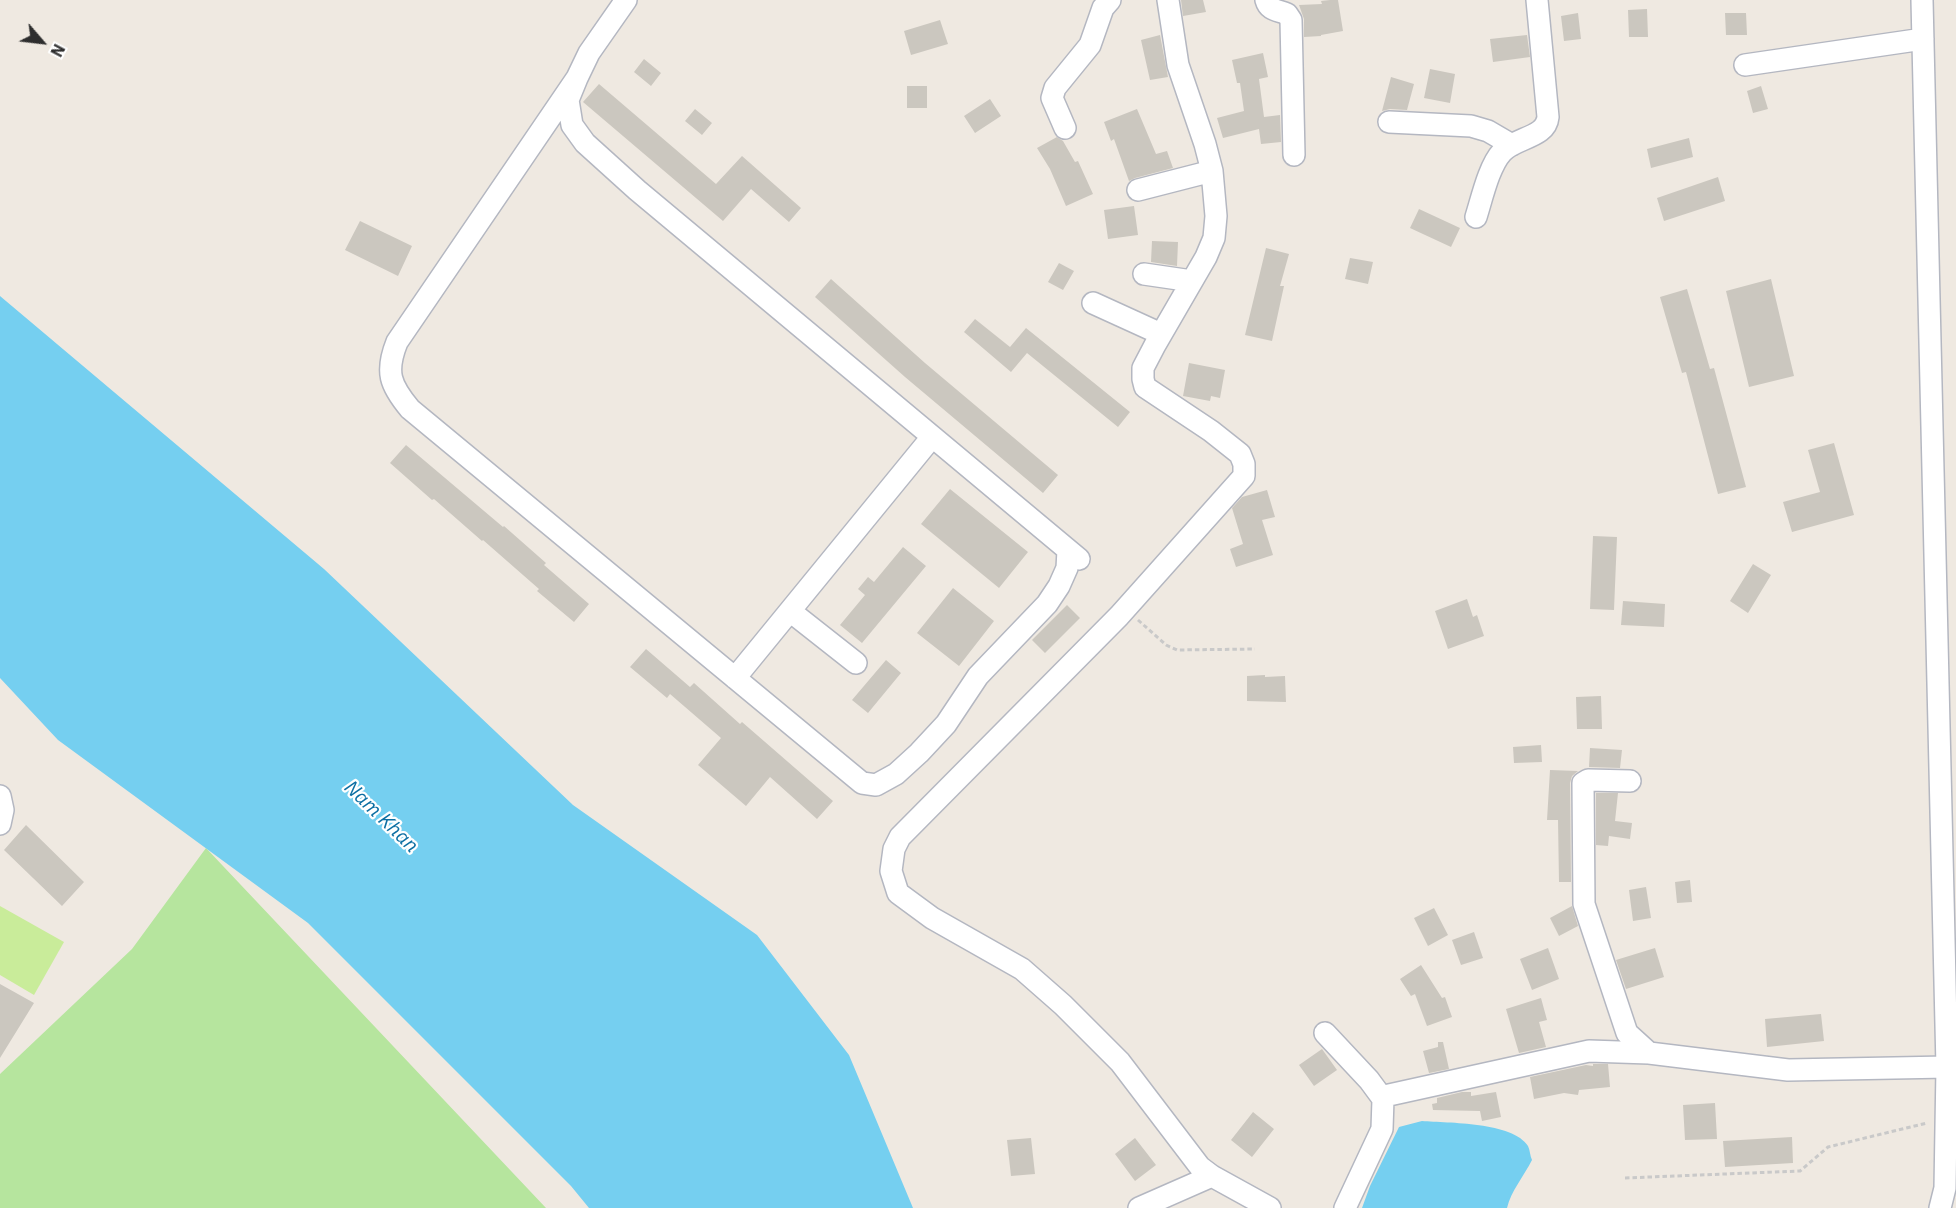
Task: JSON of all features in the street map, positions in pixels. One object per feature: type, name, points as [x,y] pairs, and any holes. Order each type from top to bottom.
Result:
[{"type":"street","points":[[577,78],[397,342],[390,359],[390,379],[410,409],[862,783],[876,786],[896,774],[946,724],[978,676],[1047,604],[1075,556],[637,190],[585,143],[572,125],[568,100],[590,53],[626,0]]},
{"type":"street","points":[[1065,128],[1052,98],[1055,88],[1090,45],[1103,8],[1110,0]]},
{"type":"street","points":[[1168,0],[1178,65],[1212,171],[1216,216],[1214,238],[1206,257],[1143,369],[1145,387],[1240,454],[1244,464],[1244,476],[1125,609],[900,837],[894,849],[891,871],[898,893],[932,918],[1022,969],[1063,1005],[1120,1062],[1200,1167],[1270,1208]]},
{"type":"street","points":[[1266,0],[1268,6],[1287,14],[1291,20],[1294,154]]},
{"type":"street","points":[[1476,217],[1494,164],[1502,152],[1542,131],[1547,124],[1537,0]]},
{"type":"street","points":[[1922,0],[1947,1067],[1946,1188],[1940,1208]]},
{"type":"street","points":[[1745,65],[1923,39]]},
{"type":"street","points":[[1389,122],[1471,126],[1497,135],[1512,145]]},
{"type":"street","points":[[1138,190],[1212,171]]},
{"type":"street","points":[[1144,274],[1192,281]]},
{"type":"street","points":[[1093,303],[1161,334]]},
{"type":"street","points":[[735,678],[932,437]]},
{"type":"street","points":[[790,611],[856,663]]},
{"type":"street","points":[[1630,781],[1588,780],[1583,783],[1584,904],[1627,1033],[1649,1053]]},
{"type":"street","points":[[0,796],[3,810],[0,824]]},
{"type":"street","points":[[1324,1033],[1368,1080],[1383,1100],[1382,1129],[1345,1208]]},
{"type":"street","points":[[1383,1100],[1389,1095],[1589,1051],[1649,1053],[1788,1070],[1947,1067]]},
{"type":"street","points":[[1139,1208],[1212,1176]]},
{"type":"path","points":[[1125,609],[1172,648],[1255,649]]},
{"type":"path","points":[[1625,1178],[1800,1171],[1828,1147],[1946,1118]]},
{"type":"green space","points":[[206,848],[546,1208],[0,1208],[0,1074],[132,949]]},
{"type":"green space","points":[[0,906],[64,942],[34,995],[0,975]]},
{"type":"water","name":"Nam Khan","points":[[0,296],[324,569],[573,805],[757,935],[849,1055],[913,1208],[589,1208],[571,1186],[308,923],[58,740],[0,678]]},
{"type":"water","points":[[1422,1121],[1463,1123],[1495,1128],[1520,1138],[1528,1146],[1532,1160],[1507,1208],[1362,1208],[1370,1186],[1399,1127]]},
{"type":"building","points":[[1181,0],[1203,0],[1206,12],[1183,16]]},
{"type":"building","points":[[1338,0],[1343,31],[1304,37],[1304,19],[1299,5],[1322,4],[1321,1]]},
{"type":"building","points":[[1647,9],[1648,37],[1629,37],[1628,10]]},
{"type":"building","points":[[1578,13],[1581,39],[1564,41],[1561,16]]},
{"type":"building","points":[[1725,13],[1746,13],[1747,35],[1726,35]]},
{"type":"building","points":[[940,20],[948,44],[911,55],[904,31]]},
{"type":"building","points":[[1160,35],[1168,77],[1150,80],[1141,40]]},
{"type":"building","points":[[1527,35],[1530,57],[1493,62],[1490,39]]},
{"type":"building","points":[[1263,53],[1268,77],[1259,79],[1264,117],[1280,115],[1281,142],[1261,144],[1259,129],[1223,138],[1217,118],[1244,111],[1240,83],[1237,83],[1232,60]]},
{"type":"building","points":[[644,59],[661,73],[651,86],[634,72]]},
{"type":"building","points":[[1430,69],[1455,74],[1450,103],[1424,98]]},
{"type":"building","points":[[1391,77],[1414,84],[1407,110],[1382,111]]},
{"type":"building","points":[[599,84],[716,184],[742,156],[801,208],[789,222],[751,189],[723,221],[583,102]]},
{"type":"building","points":[[907,86],[927,86],[927,108],[907,108]]},
{"type":"building","points":[[1761,86],[1768,109],[1753,113],[1747,91]]},
{"type":"building","points":[[990,99],[1001,116],[975,133],[964,116]]},
{"type":"building","points":[[695,109],[712,123],[702,135],[685,121]]},
{"type":"building","points":[[1137,109],[1156,154],[1167,151],[1173,168],[1129,181],[1114,139],[1111,141],[1104,122]]},
{"type":"building","points":[[1057,137],[1063,141],[1075,162],[1078,161],[1093,194],[1066,206],[1050,169],[1037,148]]},
{"type":"building","points":[[1689,138],[1693,157],[1651,168],[1647,149]]},
{"type":"building","points":[[1718,177],[1725,201],[1664,221],[1657,198]]},
{"type":"building","points":[[1134,206],[1138,235],[1108,239],[1104,210]]},
{"type":"building","points":[[1419,209],[1460,228],[1451,247],[1410,228]]},
{"type":"building","points":[[360,221],[412,246],[398,276],[345,250]]},
{"type":"building","points":[[1152,241],[1178,242],[1177,266],[1151,262]]},
{"type":"building","points":[[1266,248],[1289,254],[1280,286],[1284,286],[1272,341],[1245,335]]},
{"type":"building","points":[[1350,258],[1373,262],[1368,284],[1345,279]]},
{"type":"building","points":[[1059,263],[1074,271],[1063,290],[1048,282]]},
{"type":"building","points":[[831,279],[925,363],[1058,475],[1043,493],[905,377],[815,297]]},
{"type":"building","points":[[1771,279],[1794,376],[1749,387],[1726,291]]},
{"type":"building","points":[[1687,289],[1710,369],[1714,368],[1746,487],[1718,494],[1686,372],[1682,373],[1660,297]]},
{"type":"building","points":[[975,319],[1010,347],[1026,328],[1130,412],[1118,427],[1027,353],[1011,372],[964,332]]},
{"type":"building","points":[[1189,363],[1225,370],[1220,398],[1211,396],[1210,401],[1183,396]]},
{"type":"building","points":[[1834,443],[1854,515],[1792,532],[1783,502],[1820,492],[1808,450]]},
{"type":"building","points":[[406,445],[504,526],[589,604],[574,622],[483,540],[390,463]]},
{"type":"building","points":[[950,489],[1028,552],[999,588],[921,524]]},
{"type":"building","points":[[1267,490],[1275,517],[1262,520],[1273,555],[1236,567],[1230,549],[1243,544],[1232,508],[1242,497]]},
{"type":"building","points":[[1593,536],[1617,537],[1614,610],[1590,609]]},
{"type":"building","points":[[903,547],[926,566],[862,643],[840,625],[865,595],[858,589],[868,577],[874,582]]},
{"type":"building","points":[[1753,564],[1771,575],[1748,613],[1730,601]]},
{"type":"building","points":[[953,588],[994,621],[959,666],[917,633]]},
{"type":"building","points":[[1467,599],[1473,617],[1477,615],[1484,636],[1448,649],[1435,611]]},
{"type":"building","points":[[1623,601],[1665,604],[1664,627],[1621,625]]},
{"type":"building","points":[[1067,605],[1080,618],[1045,653],[1032,640]]},
{"type":"building","points":[[646,649],[690,687],[694,683],[740,724],[742,722],[833,801],[817,819],[770,777],[746,806],[698,765],[721,738],[670,694],[667,698],[630,667]]},
{"type":"building","points":[[886,660],[901,673],[868,713],[852,700]]},
{"type":"building","points":[[1265,675],[1265,677],[1285,676],[1286,702],[1247,701],[1247,676]]},
{"type":"building","points":[[1601,696],[1602,729],[1577,729],[1576,697]]},
{"type":"building","points":[[1541,745],[1542,762],[1514,763],[1513,747]]},
{"type":"building","points":[[1590,748],[1622,750],[1620,768],[1589,767]]},
{"type":"building","points":[[1550,770],[1578,771],[1572,776],[1570,783],[1571,882],[1559,882],[1558,820],[1547,820]]},
{"type":"building","points":[[1596,793],[1618,793],[1615,821],[1632,823],[1630,839],[1609,836],[1608,846],[1596,845]]},
{"type":"building","points":[[26,825],[84,882],[62,906],[4,850]]},
{"type":"building","points":[[1690,880],[1692,902],[1677,903],[1675,882]]},
{"type":"building","points":[[1646,887],[1651,918],[1633,921],[1629,890]]},
{"type":"building","points":[[1572,906],[1578,926],[1559,936],[1550,918]]},
{"type":"building","points":[[1434,908],[1448,935],[1428,946],[1414,918]]},
{"type":"building","points":[[1474,932],[1483,958],[1461,965],[1452,940]]},
{"type":"building","points":[[1548,948],[1559,979],[1532,990],[1520,959]]},
{"type":"building","points":[[1655,948],[1664,977],[1626,989],[1616,960]]},
{"type":"building","points":[[1421,965],[1442,998],[1445,997],[1452,1017],[1427,1026],[1415,994],[1411,996],[1400,979]]},
{"type":"building","points":[[0,984],[34,1003],[0,1058]]},
{"type":"building","points":[[1541,998],[1547,1020],[1539,1022],[1546,1047],[1519,1053],[1506,1009]]},
{"type":"building","points":[[1821,1014],[1824,1041],[1767,1047],[1765,1019]]},
{"type":"building","points":[[1438,1042],[1443,1042],[1449,1069],[1429,1073],[1423,1051],[1438,1047]]},
{"type":"building","points":[[1322,1049],[1337,1070],[1314,1086],[1299,1065]]},
{"type":"building","points":[[1593,1064],[1608,1064],[1610,1087],[1579,1090],[1578,1095],[1564,1093],[1534,1099],[1530,1077],[1586,1065],[1593,1066]]},
{"type":"building","points":[[1471,1092],[1471,1096],[1496,1092],[1501,1117],[1482,1121],[1480,1111],[1433,1110],[1432,1104],[1437,1103],[1437,1098]]},
{"type":"building","points":[[1715,1103],[1717,1139],[1685,1140],[1683,1105]]},
{"type":"building","points":[[1253,1112],[1274,1129],[1252,1157],[1231,1140]]},
{"type":"building","points":[[1792,1137],[1793,1163],[1725,1167],[1723,1141]]},
{"type":"building","points":[[1031,1138],[1035,1174],[1011,1176],[1007,1140]]},
{"type":"building","points":[[1135,1138],[1156,1165],[1135,1181],[1115,1154]]}]
